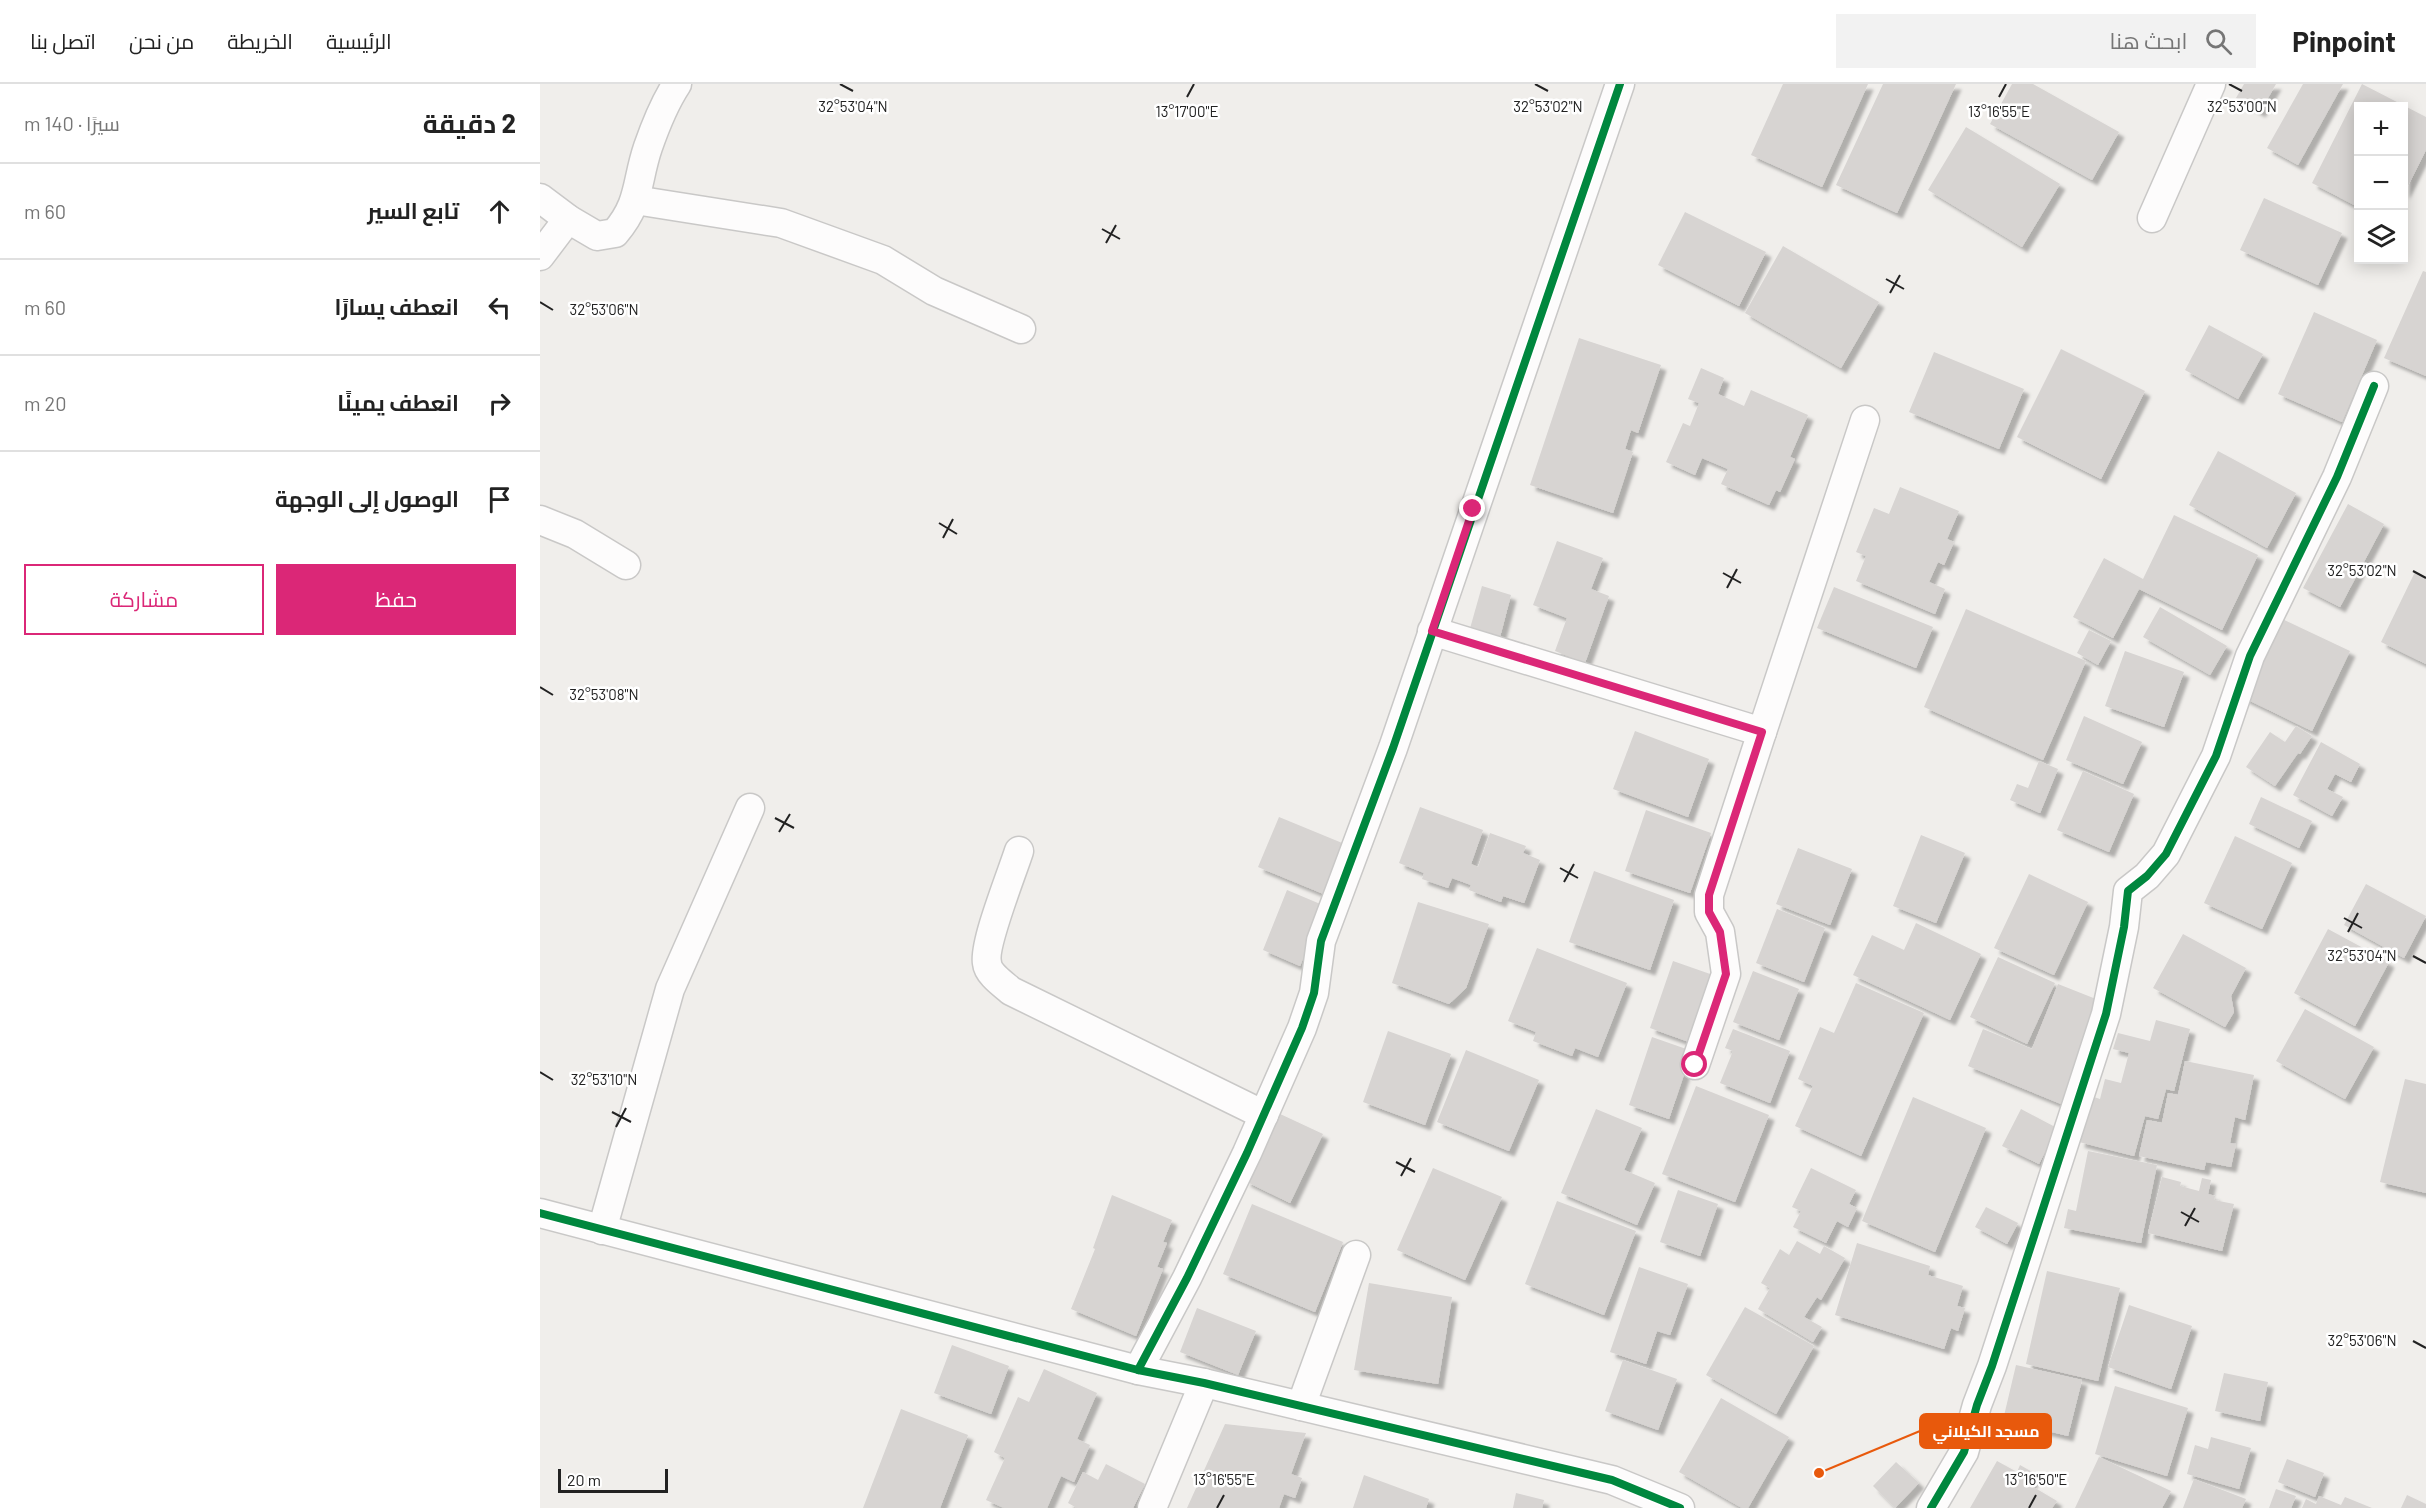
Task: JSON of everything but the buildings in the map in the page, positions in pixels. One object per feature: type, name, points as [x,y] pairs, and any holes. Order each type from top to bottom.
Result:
[{"type":"street","points":[[540,198],[568,219],[597,236],[615,233],[628,217],[635,200],[648,147],[677,84]]},
{"type":"street","points":[[1138,1370],[1187,1278],[1264,1115],[1302,1028],[1314,993],[1321,940],[1393,748],[1620,84]]},
{"type":"street","points":[[2152,218],[2211,84]]},
{"type":"street","points":[[635,200],[781,223],[883,260],[934,291],[1021,329]]},
{"type":"street","points":[[540,256],[568,219]]},
{"type":"street","points":[[1930,1508],[1964,1452],[1977,1405],[1992,1366],[2106,1014],[2124,927],[2128,891],[2147,876],[2166,854],[2216,756],[2250,656],[2337,477],[2374,386]]},
{"type":"street","points":[[1695,1065],[1726,974],[1720,932],[1709,912],[1709,895],[1864,420]]},
{"type":"street","points":[[540,520],[575,534],[626,565]]},
{"type":"street","points":[[1432,631],[1762,732]]},
{"type":"street","points":[[602,1230],[670,989],[750,808]]},
{"type":"street","points":[[1019,851],[988,946],[986,964],[993,975],[1011,991],[1264,1115]]},
{"type":"street","points":[[540,1213],[1138,1370],[1204,1383],[1480,1450],[1612,1479],[1680,1508]]},
{"type":"street","points":[[1301,1406],[1356,1255]]},
{"type":"street","points":[[1152,1508],[1204,1383]]},
{"type":"cycle path","points":[[1138,1370],[1187,1278],[1247,1153],[1302,1028],[1314,993],[1321,941],[1393,748],[1620,84]]},
{"type":"cycle path","points":[[1931,1508],[1964,1452],[1977,1405],[1992,1366],[2106,1014],[2124,927],[2128,891],[2147,876],[2166,854],[2216,756],[2250,656],[2337,477],[2374,386]]},
{"type":"cycle path","points":[[540,1213],[1138,1370],[1204,1383],[1612,1480],[1680,1508]]},
{"type":"place","name":"مسجد الكيلاني","points":[[1819,1473]]},
{"type":"route","points":[[1473,509],[1432,631],[1762,732],[1709,895],[1709,912],[1720,932],[1726,974],[1695,1065]]}]
